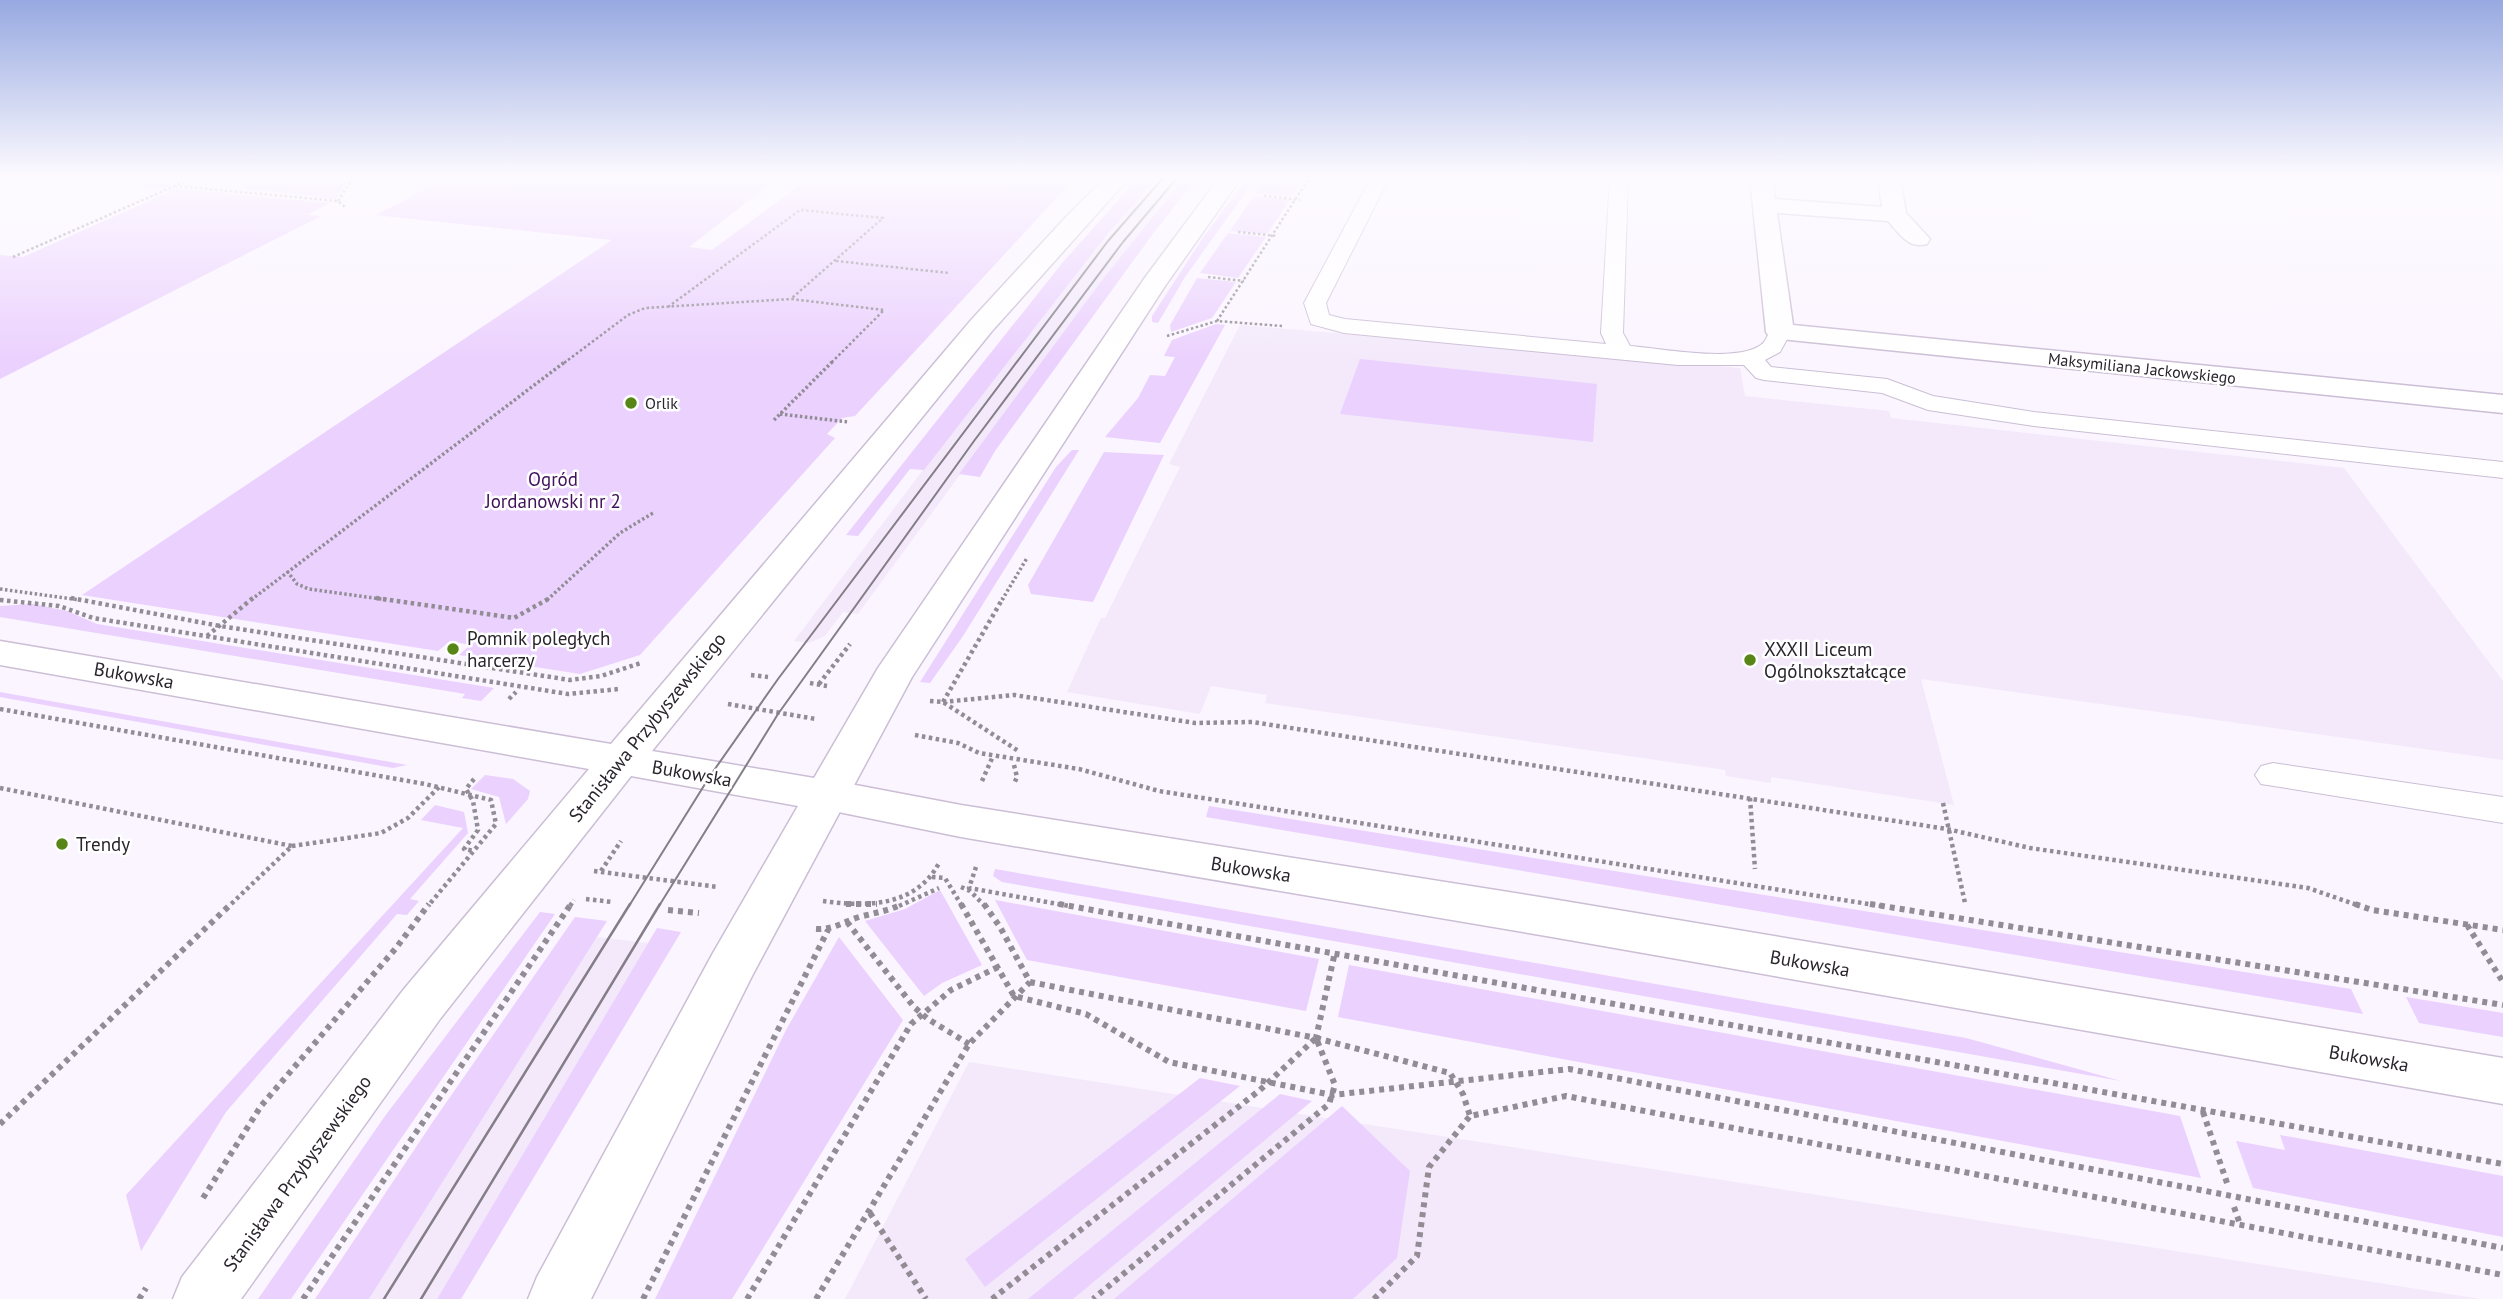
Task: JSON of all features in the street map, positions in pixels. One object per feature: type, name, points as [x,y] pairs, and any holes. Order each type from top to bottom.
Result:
[{"type":"main road","name":"Stanisława Przybyszewskiego","points":[[205,1299],[422,1004],[982,325],[1059,239]]},
{"type":"main road","points":[[559,1299],[731,967],[824,795],[899,666],[1153,284],[1194,239]]},
{"type":"main road","points":[[1769,239],[1780,332]]},
{"type":"main road","name":"Maksymiliana Jackowskiego","points":[[1780,332],[2503,404]]},
{"type":"main road","name":"Bukowska","points":[[4,655],[433,726],[961,821],[1552,918],[2503,1081]]},
{"type":"lane","points":[[1348,239],[1315,303],[1319,319],[1343,326],[1722,360],[1750,358],[1772,347],[1780,332]]},
{"type":"lane","points":[[1616,239],[1612,333],[1622,352]]},
{"type":"lane","points":[[1750,358],[1764,373],[1887,386],[1928,403],[2021,417],[2503,470]]},
{"type":"lane","points":[[2273,775],[2503,810]]},
{"type":"path","points":[[13,257],[55,239]]},
{"type":"path","points":[[668,307],[761,239]]},
{"type":"path","points":[[790,299],[860,239]]},
{"type":"path","points":[[1217,321],[1270,239]]},
{"type":"path","points":[[835,261],[949,273]]},
{"type":"path","points":[[1199,276],[1244,281]]},
{"type":"path","points":[[207,636],[287,570],[628,314],[645,308],[790,299],[884,310],[774,420]]},
{"type":"path","points":[[1163,338],[1217,321],[1293,327],[1319,319]]},
{"type":"path","points":[[780,414],[859,423]]},
{"type":"path","points":[[287,570],[297,584],[309,589],[514,618],[526,615],[575,576],[621,532],[653,513]]},
{"type":"path","points":[[943,702],[1034,547]]},
{"type":"path","points":[[0,589],[63,597],[220,626],[581,680],[650,660]]},
{"type":"path","points":[[0,600],[54,604],[77,610],[93,618],[557,692],[576,694],[615,689],[631,691]]},
{"type":"path","points":[[819,684],[850,644]]},
{"type":"path","points":[[525,682],[532,674]]},
{"type":"path","points":[[810,683],[827,686]]},
{"type":"path","points":[[548,700],[557,692]]},
{"type":"path","points":[[923,700],[943,702],[1014,695],[1195,723],[1252,722],[1947,829],[2030,848],[2308,888],[2372,910],[2503,930]]},
{"type":"path","points":[[943,702],[1020,752]]},
{"type":"path","points":[[727,704],[812,719]]},
{"type":"path","points":[[0,709],[425,784],[491,800],[496,824],[396,948],[261,1106],[201,1200]]},
{"type":"path","points":[[914,735],[958,743],[993,756],[1079,769],[1159,791],[2503,1005]]},
{"type":"path","points":[[981,782],[993,756]]},
{"type":"path","points":[[1012,789],[1017,777],[1014,765]]},
{"type":"path","points":[[481,773],[468,785],[467,794],[473,801],[478,830],[464,849],[482,852]]},
{"type":"path","points":[[425,784],[434,775]]},
{"type":"path","points":[[0,788],[292,846],[381,833],[408,818],[439,787]]},
{"type":"path","points":[[1750,798],[1755,869]]},
{"type":"path","points":[[1943,803],[1965,903]]},
{"type":"path","points":[[0,1124],[292,846]]},
{"type":"path","points":[[965,887],[977,863]]},
{"type":"path","points":[[839,903],[874,905],[899,897],[932,877],[939,864]]},
{"type":"path","points":[[588,870],[715,887]]},
{"type":"path","points":[[932,877],[945,878],[952,888],[1014,996],[1086,1014],[1169,1062],[1332,1095],[1569,1069],[2503,1248]]},
{"type":"path","points":[[965,887],[2503,1164]]},
{"type":"path","points":[[965,887],[982,899],[1030,982],[1317,1038],[1450,1073],[1463,1094],[1470,1116]]},
{"type":"path","points":[[816,929],[828,930],[856,918],[887,911],[939,888]]},
{"type":"path","points":[[586,899],[612,902]]},
{"type":"path","points":[[668,910],[699,913]]},
{"type":"path","points":[[303,1299],[421,1122],[564,916]]},
{"type":"path","points":[[847,922],[920,1013],[969,1044]]},
{"type":"path","points":[[2467,925],[2503,982]]},
{"type":"path","points":[[643,1299],[828,930]]},
{"type":"path","points":[[1093,1299],[1329,1104],[1335,1085],[1317,1038],[1335,952]]},
{"type":"path","points":[[747,1299],[920,1013],[937,996],[954,986],[999,967]]},
{"type":"path","points":[[816,1299],[969,1044],[1030,982]]},
{"type":"path","points":[[992,1299],[1269,1083],[1317,1038]]},
{"type":"path","points":[[1374,1299],[1418,1256],[1429,1167],[1470,1116],[1566,1096],[2503,1275]]},
{"type":"path","points":[[2203,1112],[2227,1183]]},
{"type":"path","points":[[2234,1207],[2240,1224]]},
{"type":"path","points":[[870,1213],[926,1299]]},
{"type":"path","points":[[139,1299],[152,1277]]},
{"type":"shaded area","points":[[1104,239],[1135,239],[1102,280],[858,614],[843,612],[825,636],[809,643],[794,641],[966,413]]},
{"type":"shaded area","points":[[1240,325],[1740,368],[1745,396],[1889,411],[1891,418],[2344,468],[2503,681],[2503,760],[1921,679],[1954,805],[1771,777],[1771,783],[1726,776],[1725,770],[1265,703],[1267,695],[1211,686],[1200,714],[1067,692],[1101,618],[1105,618],[1180,467],[1169,464]]},
{"type":"shaded area","points":[[597,937],[648,943],[437,1299],[369,1299]]},
{"type":"shaded area","points":[[969,1062],[2481,1299],[845,1299]]},
{"type":"green space","points":[[64,239],[276,239],[0,379],[0,255],[23,257]]},
{"type":"green space","name":"Ogród Jordanowski nr 2","points":[[599,239],[700,239],[689,247],[712,250],[727,239],[1019,239],[855,416],[842,418],[827,434],[835,438],[640,655],[580,674],[459,655],[470,645],[450,641],[438,651],[82,595],[612,240]]},
{"type":"green space","points":[[1084,239],[1104,239],[924,470],[910,469],[858,536],[846,535]]},
{"type":"green space","points":[[1135,239],[1149,239],[995,451],[980,477],[959,474]]},
{"type":"green space","points":[[1202,239],[1213,239],[1185,277],[1158,323],[1152,322],[1152,316]]},
{"type":"green space","points":[[1224,239],[1265,239],[1238,278],[1200,273]]},
{"type":"green space","points":[[1197,278],[1236,282],[1212,318],[1171,332],[1170,325]]},
{"type":"green space","points":[[1216,324],[1225,325],[1160,443],[1105,437],[1138,398],[1150,375],[1165,376],[1175,357],[1164,356],[1172,340]]},
{"type":"green space","points":[[1360,359],[1597,384],[1593,442],[1340,414]]},
{"type":"green space","points":[[1072,450],[1079,450],[963,636],[930,683],[920,682],[1056,467]]},
{"type":"green space","points":[[1104,452],[1164,455],[1093,602],[1031,594],[1028,585]]},
{"type":"green space","points":[[32,604],[67,611],[97,624],[494,688],[481,701],[462,698],[465,694],[0,617],[0,606]]},
{"type":"green space","points":[[0,692],[407,765],[393,768],[0,697]]},
{"type":"green space","points":[[485,775],[513,779],[530,791],[528,799],[506,824],[499,797],[471,789]]},
{"type":"green space","points":[[435,805],[464,812],[468,833],[410,899],[419,901],[407,915],[397,914],[226,1112],[141,1251],[126,1195],[463,828],[421,820]]},
{"type":"green space","points":[[1209,806],[2351,989],[2363,1014],[1206,817]]},
{"type":"green space","points":[[995,869],[1966,1038],[2121,1081],[1002,882],[993,876]]},
{"type":"green space","points":[[940,890],[982,965],[942,983],[924,996],[865,921],[905,909]]},
{"type":"green space","points":[[995,900],[1319,959],[1306,1011],[1027,960]]},
{"type":"green space","points":[[540,912],[555,914],[291,1299],[258,1299],[385,1116]]},
{"type":"green space","points":[[575,917],[607,921],[369,1299],[315,1299],[432,1123]]},
{"type":"green space","points":[[657,928],[681,932],[461,1299],[437,1299]]},
{"type":"green space","points":[[839,937],[903,1020],[732,1299],[655,1299],[786,1030]]},
{"type":"green space","points":[[1349,965],[2180,1116],[2201,1178],[1338,1017]]},
{"type":"green space","points":[[2406,997],[2503,1013],[2503,1037],[2419,1023]]},
{"type":"green space","points":[[1200,1078],[1240,1086],[985,1287],[965,1259]]},
{"type":"green space","points":[[1280,1094],[1312,1101],[1073,1299],[1028,1299]]},
{"type":"green space","points":[[1342,1106],[1410,1171],[1397,1258],[1353,1299],[1114,1299]]},
{"type":"green space","points":[[2280,1135],[2503,1176],[2503,1237],[2253,1188],[2236,1141],[2285,1150]]},
{"type":"tram line","points":[[629,906],[710,776],[778,679],[1110,239]]},
{"type":"tram line","points":[[659,906],[778,714],[974,441],[1126,239]]},
{"type":"tram line","points":[[384,1299],[630,904]]},
{"type":"tram line","points":[[421,1299],[660,904]]},
{"type":"place","name":"Orlik","points":[[631,403]]},
{"type":"place","name":"Pomnik poległych harcerzy","points":[[453,649]]},
{"type":"place","name":"XXXII Liceum Ogólnokształcące","points":[[1750,660]]},
{"type":"place","name":"Trendy","points":[[62,844]]}]
